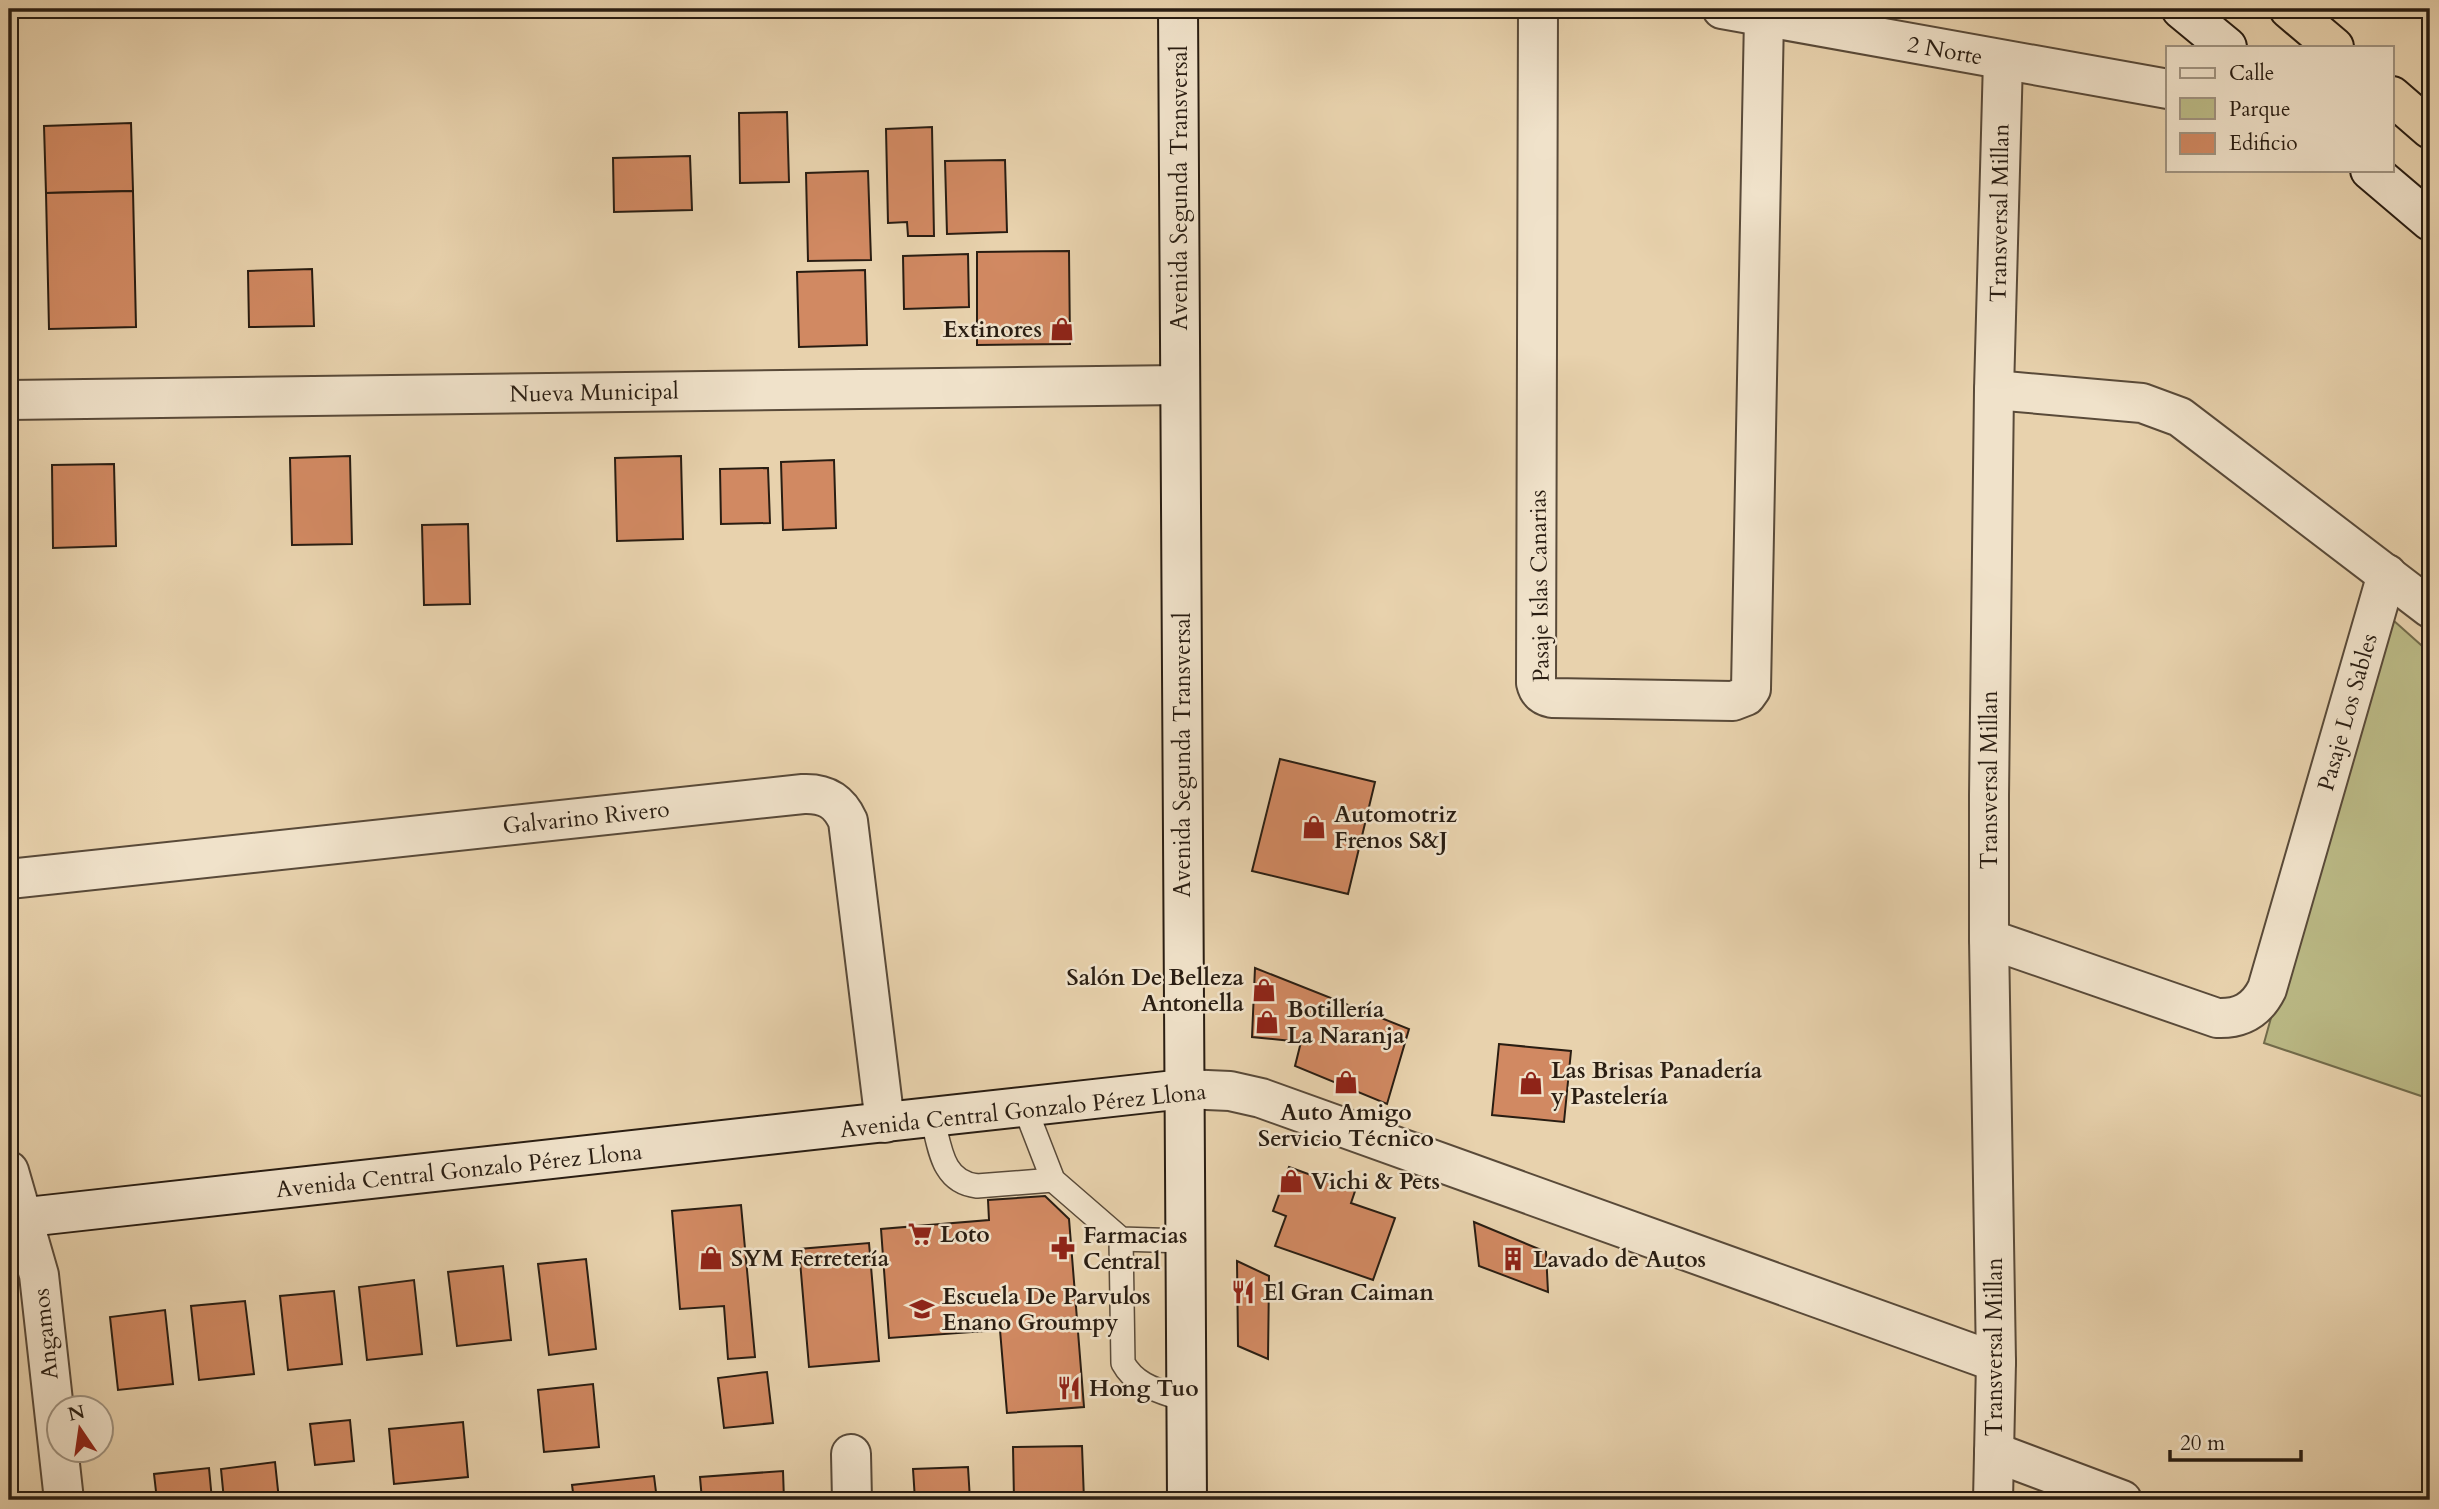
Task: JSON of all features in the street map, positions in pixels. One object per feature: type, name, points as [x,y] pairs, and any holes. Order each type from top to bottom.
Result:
[{"type":"highway","points":[[2289,9],[2333,46]]},
{"type":"highway","points":[[2394,98],[2430,129]]},
{"type":"street","name":"Avenida Segunda Transversal","points":[[1178,9],[1187,1500]]},
{"type":"street","name":"Pasaje Islas Canarias","points":[[1538,9],[1536,683],[1542,694],[1552,698],[1733,701],[1746,696],[1751,689],[1764,17]]},
{"type":"street","name":"2 Norte","points":[[1722,9],[2166,89]]},
{"type":"street","points":[[2181,9],[2226,46]]},
{"type":"street","name":"Transversal Millan","points":[[1993,1500],[1996,1362],[1989,939],[1994,390],[2003,60]]},
{"type":"street","points":[[2372,172],[2430,221]]},
{"type":"street","name":"Nueva Municipal","points":[[9,400],[1180,385]]},
{"type":"street","points":[[1994,390],[2142,403],[2180,417],[2430,608]]},
{"type":"street","name":"Pasaje Los Sables","points":[[1989,939],[2205,1015],[2230,1019],[2253,1009],[2267,989],[2387,574]]},
{"type":"street","name":"Galvarino Rivero","points":[[9,879],[790,795],[815,793],[826,796],[835,801],[848,821],[885,1123]]},
{"type":"street","name":"Avenida Central Gonzalo Pérez Llona","points":[[15,1218],[1184,1089],[1230,1091],[1261,1098],[1996,1362]]},
{"type":"street","name":"Angamos","points":[[9,1171],[15,1218],[39,1275],[64,1500]]},
{"type":"street","points":[[1994,1452],[2122,1500]]},
{"type":"street","points":[[851,1454],[852,1500]]},
{"type":"lane","points":[[1025,1108],[1054,1180],[1121,1239],[1184,1241]]},
{"type":"lane","points":[[932,1117],[945,1163],[956,1179],[977,1186],[1054,1180]]},
{"type":"lane","points":[[1121,1239],[1123,1363],[1139,1382],[1185,1400]]},
{"type":"green space","points":[[2384,612],[2430,653],[2430,1099],[2264,1043]]},
{"type":"building","points":[[787,112],[789,182],[740,183],[739,113]]},
{"type":"building","points":[[131,123],[133,191],[46,193],[44,126]]},
{"type":"building","points":[[932,127],[934,236],[908,236],[907,222],[888,223],[886,129]]},
{"type":"building","points":[[690,156],[692,210],[614,212],[613,158]]},
{"type":"building","points":[[1005,160],[1007,232],[947,234],[945,161]]},
{"type":"building","points":[[868,171],[871,260],[808,261],[806,173]]},
{"type":"building","points":[[133,191],[136,327],[49,329],[46,193]]},
{"type":"building","points":[[1069,251],[1070,344],[977,345],[977,252]]},
{"type":"building","points":[[968,254],[969,307],[904,309],[903,256]]},
{"type":"building","points":[[312,269],[314,326],[249,327],[248,271]]},
{"type":"building","points":[[865,270],[867,345],[799,347],[797,272]]},
{"type":"building","points":[[350,456],[352,544],[292,545],[290,458]]},
{"type":"building","points":[[681,456],[683,539],[617,541],[615,458]]},
{"type":"building","points":[[834,460],[836,528],[783,530],[781,462]]},
{"type":"building","points":[[114,464],[116,546],[53,548],[52,465]]},
{"type":"building","points":[[768,468],[770,523],[721,524],[720,469]]},
{"type":"building","points":[[468,524],[470,604],[424,605],[422,525]]},
{"type":"building","name":"Automotriz Frenos S&J","points":[[1280,759],[1375,782],[1348,894],[1252,871]]},
{"type":"building","points":[[1255,968],[1409,1029],[1387,1104],[1295,1066],[1301,1042],[1252,1037]]},
{"type":"building","name":"Las Brisas Panadería y Pastelería","points":[[1499,1044],[1571,1051],[1564,1122],[1492,1115]]},
{"type":"building","points":[[1289,1167],[1355,1191],[1351,1203],[1395,1218],[1373,1280],[1275,1246],[1286,1216],[1273,1211]]},
{"type":"building","points":[[1045,1196],[1069,1219],[1084,1407],[1007,1413],[1000,1330],[889,1338],[881,1229],[989,1220],[988,1200]]},
{"type":"building","name":"SYM Ferretería","points":[[741,1205],[755,1357],[728,1359],[724,1306],[680,1309],[672,1211]]},
{"type":"building","name":"Lavado de Autos","points":[[1474,1222],[1546,1252],[1548,1292],[1479,1266]]},
{"type":"building","points":[[869,1243],[879,1361],[809,1367],[799,1249]]},
{"type":"building","points":[[586,1259],[596,1349],[549,1355],[538,1264]]},
{"type":"building","points":[[1237,1261],[1269,1276],[1268,1359],[1238,1346]]},
{"type":"building","points":[[503,1266],[511,1340],[457,1346],[448,1272]]},
{"type":"building","points":[[414,1280],[422,1354],[367,1360],[359,1287]]},
{"type":"building","points":[[334,1291],[342,1364],[288,1370],[280,1296]]},
{"type":"building","points":[[245,1301],[254,1374],[199,1380],[191,1306]]},
{"type":"building","points":[[165,1310],[173,1384],[118,1390],[110,1317]]},
{"type":"building","points":[[767,1372],[773,1423],[724,1428],[718,1378]]},
{"type":"building","points":[[593,1384],[599,1447],[544,1452],[538,1390]]},
{"type":"building","points":[[350,1420],[354,1461],[315,1465],[310,1424]]},
{"type":"building","points":[[463,1422],[468,1477],[394,1484],[389,1429]]},
{"type":"building","points":[[1082,1446],[1084,1500],[1014,1500],[1013,1447]]},
{"type":"building","points":[[275,1462],[279,1500],[224,1500],[221,1469]]},
{"type":"building","points":[[968,1467],[970,1500],[915,1500],[913,1469]]},
{"type":"building","points":[[209,1468],[212,1500],[157,1500],[154,1474]]},
{"type":"building","points":[[783,1471],[784,1500],[702,1500],[700,1477]]},
{"type":"building","points":[[654,1476],[657,1500],[574,1500],[572,1485]]},
{"type":"place","name":"Extinores","points":[[1062,329]]},
{"type":"place","name":"Automotriz Frenos S&J","points":[[1314,827]]},
{"type":"place","name":"Salón De Belleza Antonella","points":[[1264,990]]},
{"type":"place","name":"Botillería La Naranja","points":[[1267,1022]]},
{"type":"place","name":"Auto Amigo Servicio Técnico","points":[[1346,1082]]},
{"type":"place","name":"Las Brisas Panadería y Pastelería","points":[[1531,1083]]},
{"type":"place","name":"Vichi & Pets","points":[[1291,1181]]},
{"type":"place","name":"Loto","points":[[920,1234]]},
{"type":"place","name":"Farmacias Central","points":[[1063,1248]]},
{"type":"place","name":"SYM Ferretería","points":[[711,1258]]},
{"type":"place","name":"Lavado de Autos","points":[[1513,1259]]},
{"type":"place","name":"El Gran Caiman","points":[[1243,1292]]},
{"type":"place","name":"Escuela De Parvulos Enano Groumpy","points":[[922,1309]]},
{"type":"place","name":"Hong Tuo","points":[[1069,1388]]}]
